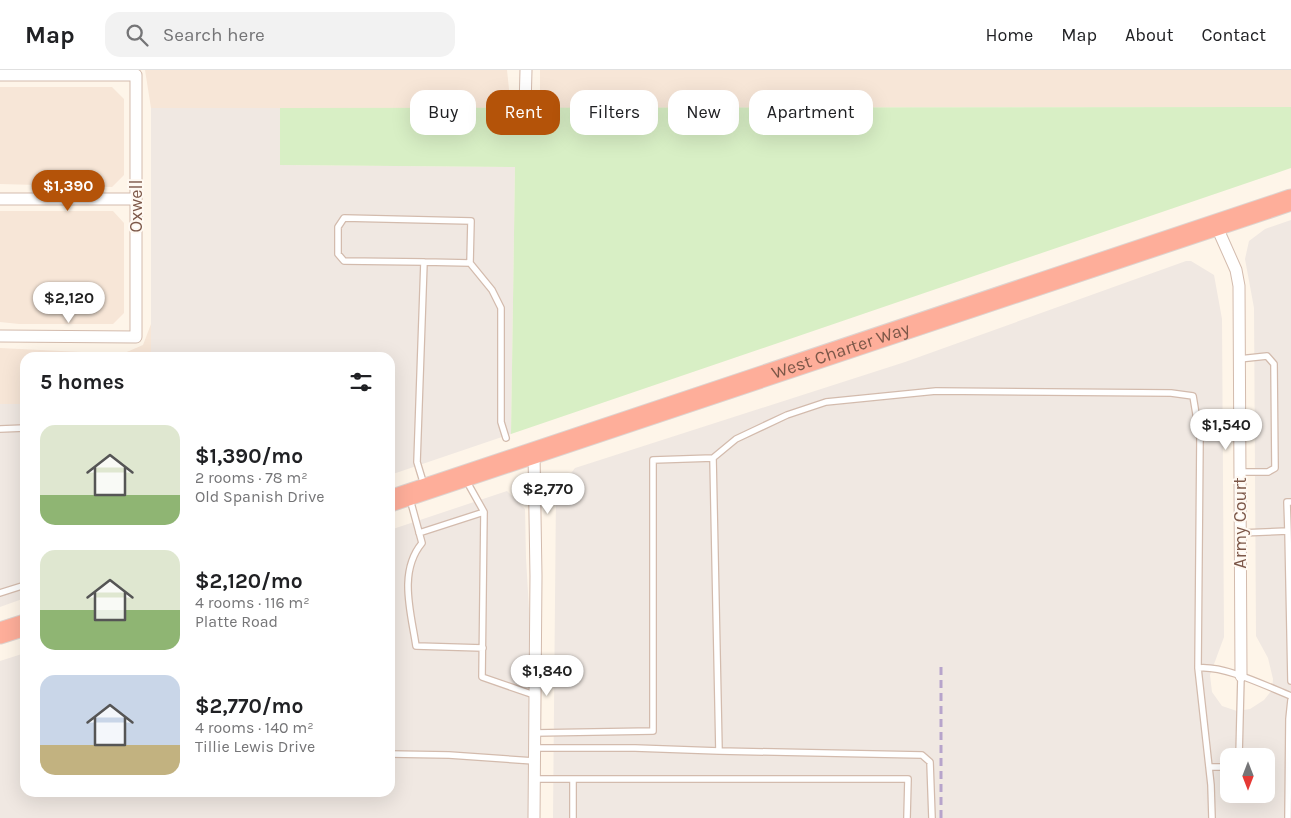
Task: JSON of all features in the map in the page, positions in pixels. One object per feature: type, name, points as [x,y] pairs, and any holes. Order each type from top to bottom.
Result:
[{"type":"highway","name":"West Charter Way","points":[[408,495],[1291,200]]},
{"type":"highway","points":[[0,633],[20,627]]},
{"type":"street","points":[[526,70],[526,90]]},
{"type":"street","name":"Oxwell","points":[[0,75],[136,75],[136,337],[0,336]]},
{"type":"street","points":[[0,199],[136,199]]},
{"type":"street","name":"Army Court","points":[[1216,225],[1236,270],[1239,286],[1240,676]]},
{"type":"street","points":[[534,454],[536,576],[534,818]]},
{"type":"lane","points":[[470,263],[344,261],[338,254],[338,227],[344,218],[471,221],[470,263],[492,290],[501,308],[502,422],[506,438]]},
{"type":"lane","points":[[424,262],[417,462],[408,495],[422,544],[414,554],[407,584],[416,646],[483,648]]},
{"type":"lane","points":[[1239,359],[1267,356],[1274,364],[1275,468],[1268,472],[1239,472]]},
{"type":"lane","points":[[534,733],[653,731],[653,460],[713,458],[736,439],[787,415],[826,402],[936,391],[1171,393],[1193,396],[1200,438],[1198,668],[1209,767],[1212,818]]},
{"type":"lane","points":[[0,429],[20,428]]},
{"type":"lane","points":[[713,458],[719,751]]},
{"type":"lane","points":[[464,476],[484,512],[482,677],[534,695]]},
{"type":"lane","points":[[1291,502],[1287,502],[1291,681]]},
{"type":"lane","points":[[419,533],[484,512]]},
{"type":"lane","points":[[1240,533],[1288,531]]},
{"type":"lane","points":[[0,593],[20,587]]},
{"type":"lane","points":[[1198,668],[1206,667],[1240,676],[1291,696]]},
{"type":"lane","points":[[1239,748],[1240,676]]},
{"type":"lane","points":[[1288,818],[1289,719],[1291,700]]},
{"type":"lane","points":[[534,748],[635,748],[922,755],[930,762],[932,818]]},
{"type":"lane","points":[[395,754],[449,755],[534,761]]},
{"type":"lane","points":[[1209,767],[1220,767]]},
{"type":"lane","points":[[534,779],[908,779],[907,818]]},
{"type":"lane","points":[[573,779],[573,818]]},
{"type":"shaded area","points":[[145,70],[507,70],[509,90],[486,90],[486,108],[476,108],[476,90],[410,90],[410,108],[151,108]]},
{"type":"shaded area","points":[[540,70],[1291,70],[1291,107],[873,108],[873,90],[749,90],[749,108],[739,108],[739,90],[668,90],[668,108],[658,108],[658,90],[570,90],[570,108],[560,108],[560,90],[540,90]]},
{"type":"shaded area","points":[[0,87],[112,87],[124,99],[124,175],[112,187],[0,184]]},
{"type":"shaded area","points":[[151,108],[280,108],[280,165],[515,167],[511,434],[395,473],[395,352],[151,352]]},
{"type":"shaded area","points":[[0,211],[113,211],[124,223],[124,313],[113,324],[19,324],[0,322]]},
{"type":"shaded area","points":[[1291,220],[1291,818],[553,818],[556,493],[575,468],[905,362],[1186,261],[1191,261],[1214,275],[1222,319],[1224,637],[1210,675],[1212,692],[1222,706],[1237,711],[1250,709],[1264,700],[1272,690],[1273,679],[1268,658],[1256,636],[1254,308],[1245,259],[1249,241],[1265,229]]},
{"type":"shaded area","points":[[151,324],[151,352],[127,352],[143,345]]},
{"type":"shaded area","points":[[0,348],[81,352],[20,352],[20,404],[0,404]]},
{"type":"shaded area","points":[[0,404],[20,404],[20,600],[0,607]]},
{"type":"shaded area","points":[[507,491],[525,509],[534,695],[531,818],[0,818],[0,661],[20,655],[20,797],[395,797],[395,528]]},
{"type":"green space","points":[[873,107],[1291,107],[1291,168],[511,434],[515,167],[280,165],[280,108],[410,108],[410,135],[476,135],[476,108],[486,108],[486,135],[560,135],[560,108],[570,108],[570,135],[658,135],[658,108],[668,108],[668,135],[739,135],[739,108],[749,108],[749,135],[873,135]]},
{"type":"railway","points":[[941,663],[941,818]]}]
